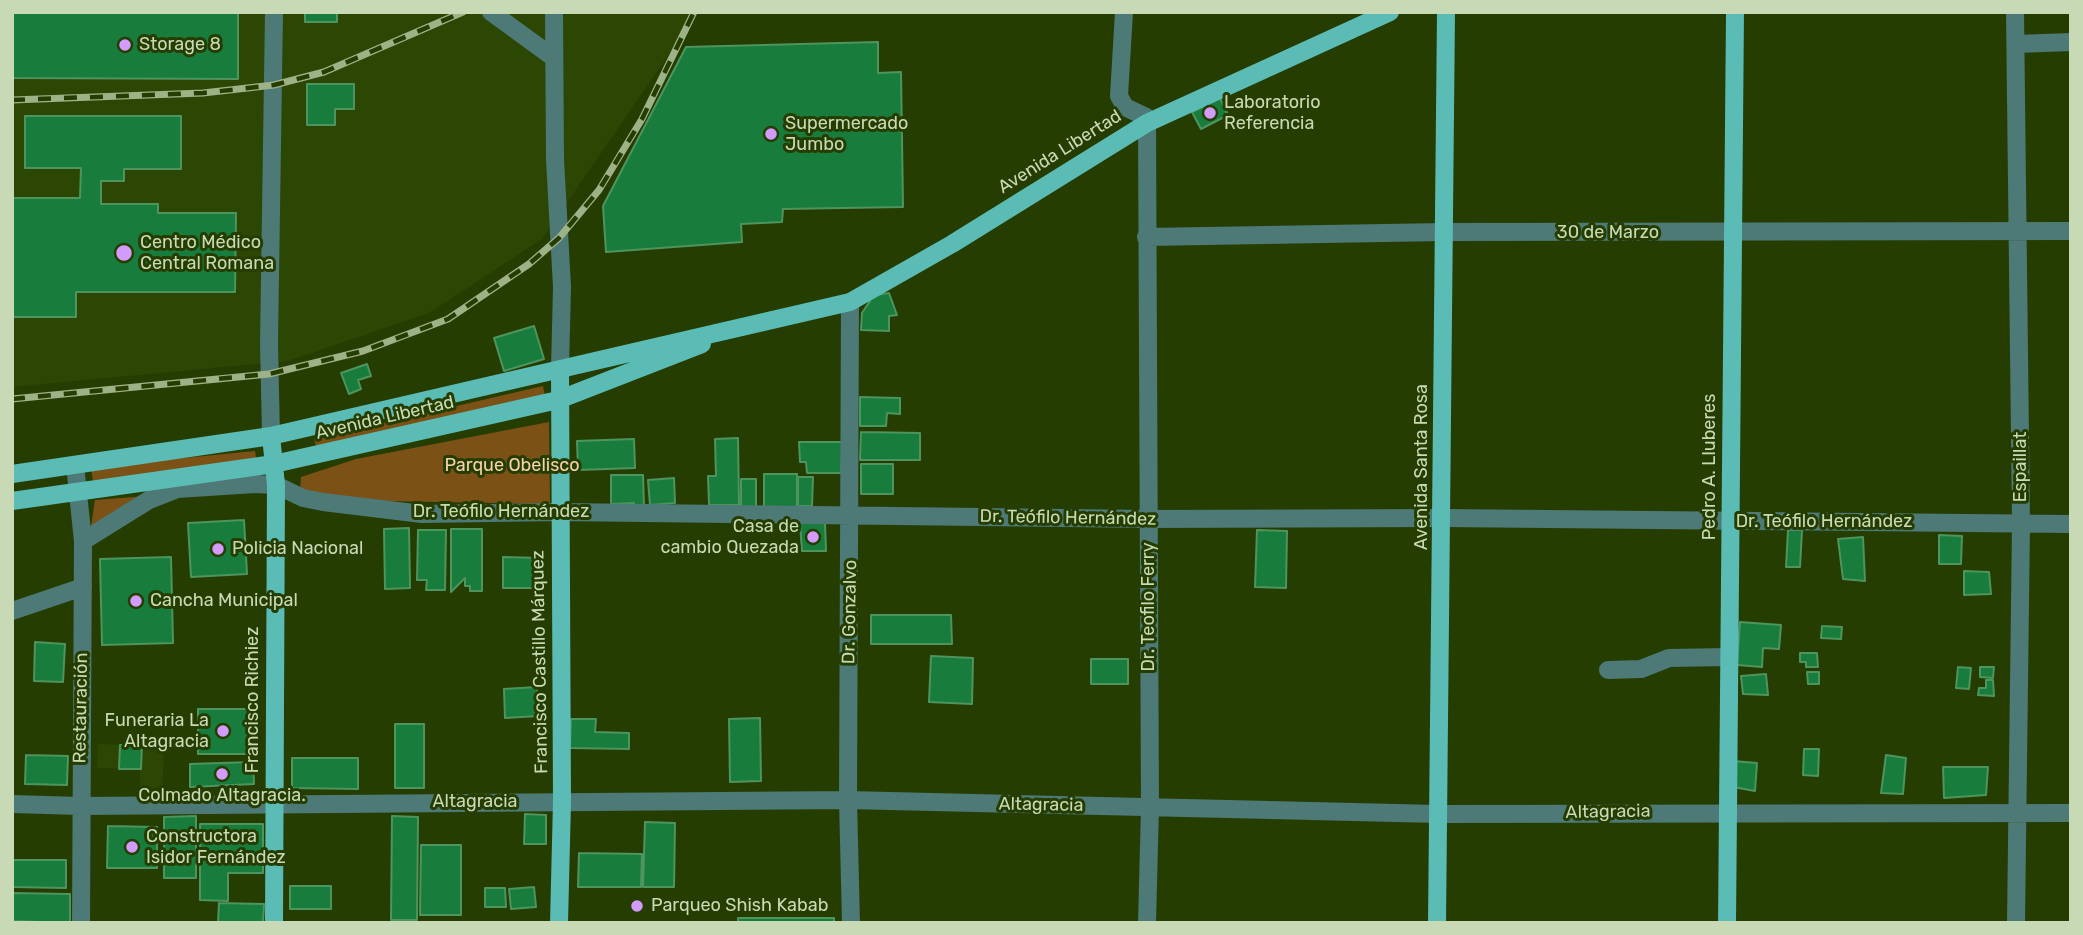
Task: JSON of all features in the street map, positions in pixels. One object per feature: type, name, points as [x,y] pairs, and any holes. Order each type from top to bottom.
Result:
[{"type":"main road","name":"Avenida Libertad","points":[[12,474],[271,436],[850,302],[951,244],[1147,123],[1390,12]]},
{"type":"main road","name":"Avenida Santa Rosa","points":[[1437,923],[1446,12]]},
{"type":"main road","name":"Pedro A. Lluberes","points":[[1727,923],[1735,12]]},
{"type":"main road","name":"Avenida Libertad","points":[[12,501],[78,494],[274,464],[558,400],[754,324]]},
{"type":"main road","name":"Francisco Castillo Márquez","points":[[559,923],[562,802],[558,400],[560,369]]},
{"type":"main road","name":"Francisco Richiez","points":[[271,436],[276,485],[274,923]]},
{"type":"street","points":[[271,436],[269,344],[274,12]]},
{"type":"street","points":[[491,12],[554,58]]},
{"type":"street","points":[[554,12],[562,287],[560,369]]},
{"type":"street","points":[[1124,12],[1119,96],[1125,107],[1145,116],[1147,123]]},
{"type":"street","name":"Espaillat","points":[[2015,12],[2020,230],[2021,524],[2016,923]]},
{"type":"street","points":[[2016,44],[2071,42]]},
{"type":"street","name":"Dr. Teofilo Ferry","points":[[1147,123],[1150,807],[1147,923]]},
{"type":"street","name":"30 de Marzo","points":[[1146,237],[1444,232],[2071,231]]},
{"type":"street","name":"Dr. Gonzalvo","points":[[850,302],[848,800],[851,923]]},
{"type":"street","name":"Restauración","points":[[75,465],[83,541],[81,923]]},
{"type":"street","name":"Dr. Teófilo Hernández","points":[[83,541],[149,500],[177,489],[209,485],[276,485],[303,498],[323,502],[422,514],[559,512],[1149,519],[1443,518],[2071,524]]},
{"type":"street","points":[[12,611],[83,587]]},
{"type":"street","points":[[1608,670],[1641,669],[1669,658],[1729,657]]},
{"type":"street","name":"Altagracia","points":[[12,804],[80,807],[275,803],[848,800],[1438,814],[1726,811],[2071,813]]},
{"type":"shaded area","points":[[12,12],[698,12],[542,239],[429,313],[288,361],[12,387]]},
{"type":"shaded area","points":[[98,744],[164,746],[162,800],[140,800],[140,769],[97,768]]},
{"type":"green space","points":[[543,386],[547,406],[319,456],[314,439]]},
{"type":"green space","name":"Parque Obelisco","points":[[549,422],[550,504],[325,500],[300,492],[301,477],[356,459]]},
{"type":"green space","points":[[255,451],[258,470],[94,489],[91,467]]},
{"type":"green space","points":[[147,496],[90,533],[95,500]]},
{"type":"building","name":"Storage 8","points":[[12,12],[238,12],[238,79],[12,78]]},
{"type":"building","points":[[305,12],[337,12],[337,22],[305,22]]},
{"type":"building","name":"Supermercado Jumbo","points":[[878,42],[878,73],[901,72],[903,207],[783,209],[782,222],[741,224],[742,242],[606,252],[603,206],[686,47]]},
{"type":"building","points":[[307,84],[354,84],[354,109],[335,109],[335,125],[307,125]]},
{"type":"building","name":"Laboratorio Referencia","points":[[1220,98],[1228,115],[1201,129],[1192,112]]},
{"type":"building","name":"Centro Médico Central Romana","points":[[25,116],[181,116],[181,169],[124,169],[124,181],[101,181],[101,204],[158,204],[158,213],[236,213],[235,292],[76,292],[76,317],[12,317],[12,198],[80,198],[81,168],[25,168]]},
{"type":"building","points":[[889,293],[897,315],[889,316],[889,331],[861,330],[862,313],[874,295]]},
{"type":"building","points":[[534,326],[544,359],[504,371],[494,338]]},
{"type":"building","points":[[367,364],[371,376],[358,380],[361,389],[349,394],[341,373]]},
{"type":"building","points":[[860,397],[900,398],[900,414],[887,413],[886,426],[860,426]]},
{"type":"building","points":[[861,432],[920,433],[920,460],[860,460]]},
{"type":"building","points":[[738,438],[739,505],[709,505],[708,476],[716,476],[715,439]]},
{"type":"building","points":[[634,439],[635,468],[578,470],[577,441]]},
{"type":"building","points":[[799,442],[843,442],[841,473],[807,473],[806,462],[800,462]]},
{"type":"building","points":[[861,464],[893,464],[893,494],[861,494]]},
{"type":"building","points":[[764,474],[797,474],[797,508],[764,508]]},
{"type":"building","points":[[611,475],[643,475],[644,508],[634,508],[634,503],[611,504]]},
{"type":"building","points":[[798,477],[813,477],[812,506],[798,506]]},
{"type":"building","points":[[674,478],[675,503],[650,505],[648,480]]},
{"type":"building","points":[[741,479],[756,479],[756,508],[741,508]]},
{"type":"building","name":"Policia Nacional","points":[[244,520],[247,574],[191,577],[188,523]]},
{"type":"building","name":"Casa de cambio Quezada","points":[[800,523],[825,523],[826,551],[802,551]]},
{"type":"building","points":[[409,528],[410,588],[385,589],[384,529]]},
{"type":"building","points":[[451,529],[482,529],[482,591],[470,591],[470,586],[465,586],[465,578],[451,592]]},
{"type":"building","points":[[418,530],[446,530],[445,590],[426,590],[427,580],[417,580]]},
{"type":"building","points":[[1257,530],[1287,531],[1286,588],[1255,587]]},
{"type":"building","points":[[1788,530],[1802,530],[1800,567],[1786,567]]},
{"type":"building","points":[[1939,535],[1962,536],[1961,564],[1939,564]]},
{"type":"building","points":[[1863,537],[1865,581],[1843,579],[1838,539]]},
{"type":"building","name":"Cancha Municipal","points":[[171,557],[173,643],[102,645],[100,559]]},
{"type":"building","points":[[503,557],[540,558],[540,588],[503,588]]},
{"type":"building","points":[[1964,571],[1989,572],[1991,594],[1964,595]]},
{"type":"building","points":[[871,615],[951,615],[952,644],[871,644]]},
{"type":"building","points":[[1740,622],[1781,625],[1779,649],[1763,648],[1762,667],[1737,665]]},
{"type":"building","points":[[1822,626],[1842,627],[1841,639],[1821,638]]},
{"type":"building","points":[[35,642],[65,644],[63,682],[34,681]]},
{"type":"building","points":[[1800,653],[1817,653],[1818,667],[1806,667],[1806,662],[1800,662]]},
{"type":"building","points":[[931,656],[973,658],[972,704],[929,702]]},
{"type":"building","points":[[1091,659],[1128,659],[1128,684],[1091,684]]},
{"type":"building","points":[[1958,667],[1971,668],[1969,689],[1956,688]]},
{"type":"building","points":[[1980,667],[1994,667],[1993,678],[1980,677]]},
{"type":"building","points":[[1807,672],[1819,672],[1819,684],[1808,684]]},
{"type":"building","points":[[1766,674],[1768,695],[1743,694],[1741,676]]},
{"type":"building","points":[[1986,680],[1993,680],[1994,696],[1978,695],[1979,688],[1986,688]]},
{"type":"building","points":[[537,687],[538,716],[505,718],[504,689]]},
{"type":"building","name":"Funeraria La Altagracia","points":[[198,709],[248,709],[248,754],[198,754]]},
{"type":"building","points":[[760,718],[761,781],[730,782],[729,719]]},
{"type":"building","points":[[571,719],[596,719],[595,732],[629,733],[629,749],[570,748]]},
{"type":"building","points":[[395,724],[424,724],[424,788],[395,788]]},
{"type":"building","points":[[120,745],[142,745],[141,769],[119,769]]},
{"type":"building","points":[[1804,749],[1819,749],[1818,776],[1803,775]]},
{"type":"building","points":[[26,755],[68,756],[67,785],[25,784]]},
{"type":"building","points":[[1886,755],[1906,758],[1903,794],[1881,793]]},
{"type":"building","points":[[292,758],[358,758],[358,789],[292,788]]},
{"type":"building","points":[[1733,761],[1757,763],[1755,791],[1733,787]]},
{"type":"building","name":"Colmado Altagracia.","points":[[253,762],[254,784],[190,787],[190,764]]},
{"type":"building","points":[[1943,767],[1988,767],[1986,795],[1944,798]]},
{"type":"building","points":[[525,814],[546,815],[546,844],[524,844]]},
{"type":"building","points":[[196,816],[196,878],[164,878],[164,817]]},
{"type":"building","points":[[392,816],[418,817],[417,920],[391,920]]},
{"type":"building","points":[[645,822],[675,823],[674,887],[643,887]]},
{"type":"building","points":[[200,824],[263,824],[263,873],[228,873],[228,901],[200,900]]},
{"type":"building","name":"Constructora Isidor Fernández","points":[[108,826],[157,827],[157,868],[107,868]]},
{"type":"building","points":[[421,845],[461,845],[461,915],[420,915]]},
{"type":"building","points":[[579,853],[642,854],[641,887],[578,887]]},
{"type":"building","points":[[12,860],[66,860],[66,888],[12,887]]},
{"type":"building","points":[[290,886],[331,886],[331,909],[290,909]]},
{"type":"building","points":[[534,887],[536,907],[511,909],[509,889]]},
{"type":"building","points":[[485,888],[505,888],[506,907],[485,907]]},
{"type":"building","points":[[12,893],[70,894],[70,923],[12,921]]},
{"type":"building","points":[[219,903],[264,904],[263,923],[218,923]]},
{"type":"building","points":[[738,918],[834,918],[834,923],[738,923]]},
{"type":"railway","points":[[12,100],[203,93],[274,85],[324,72],[463,12]]},
{"type":"railway","points":[[12,399],[269,374],[363,351],[448,319],[529,264],[559,238],[599,190],[642,119],[694,12]]},
{"type":"place","name":"Storage 8","points":[[125,45]]},
{"type":"place","name":"Laboratorio Referencia","points":[[1210,113]]},
{"type":"place","name":"Supermercado Jumbo","points":[[771,134]]},
{"type":"place","name":"Centro Médico Central Romana","points":[[124,253]]},
{"type":"place","name":"Casa de cambio Quezada","points":[[813,537]]},
{"type":"place","name":"Policia Nacional","points":[[218,549]]},
{"type":"place","name":"Cancha Municipal","points":[[136,601]]},
{"type":"place","name":"Funeraria La Altagracia","points":[[223,731]]},
{"type":"place","name":"Colmado Altagracia.","points":[[222,774]]},
{"type":"place","name":"Constructora Isidor Fernández","points":[[132,847]]},
{"type":"place","name":"Parqueo Shish Kabab","points":[[637,906]]}]
